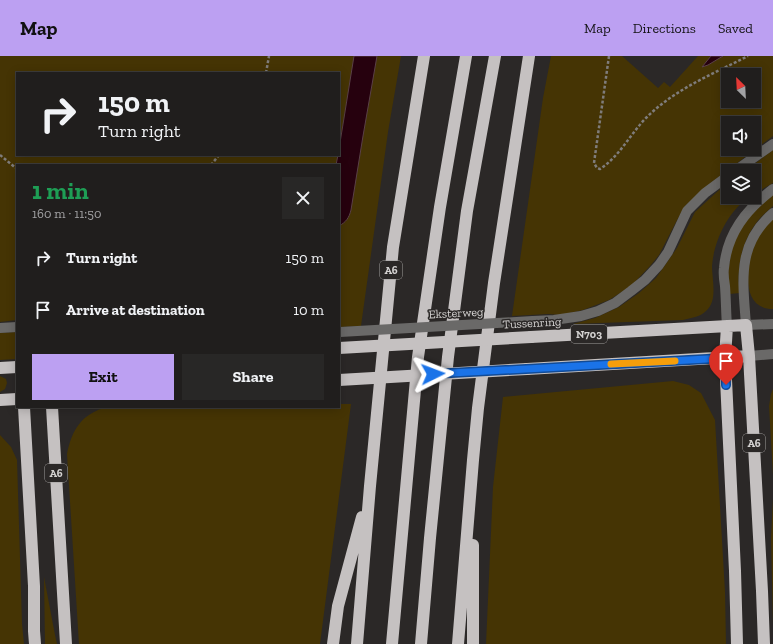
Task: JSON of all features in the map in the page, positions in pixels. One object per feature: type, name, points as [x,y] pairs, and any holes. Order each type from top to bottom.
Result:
[{"type":"highway","name":"A6","points":[[358,644],[370,486],[394,247],[424,56]]},
{"type":"highway","points":[[392,644],[418,357],[440,207],[466,56]]},
{"type":"highway","points":[[421,644],[448,357],[468,211],[495,56]]},
{"type":"highway","points":[[458,644],[472,460],[494,283],[529,56]]},
{"type":"highway","points":[[725,358],[727,326]]},
{"type":"highway","points":[[340,380],[749,356],[746,326]]},
{"type":"highway","name":"Tussenring","points":[[340,348],[746,326]]},
{"type":"highway","name":"A6","points":[[749,356],[764,644]]},
{"type":"highway","name":"A6","points":[[725,358],[730,441],[737,644]]},
{"type":"highway","points":[[0,368],[16,367]]},
{"type":"highway","points":[[0,400],[16,399]]},
{"type":"highway","name":"A6","points":[[24,408],[34,586],[35,644]]},
{"type":"highway","name":"A6","points":[[52,408],[66,644]]},
{"type":"highway","points":[[472,460],[473,644]]},
{"type":"highway","name":"A6","points":[[333,644],[338,606],[370,486]]},
{"type":"street","points":[[745,164],[773,144]]},
{"type":"street","name":"Eksterweg","points":[[340,332],[533,322],[581,316],[592,313],[615,303],[645,280],[659,265],[668,252],[687,211],[705,193],[721,181]]},
{"type":"street","points":[[727,326],[724,269],[729,243],[735,229],[746,214],[773,189]]},
{"type":"street","points":[[773,213],[759,227],[751,241],[746,254],[743,280],[746,326],[773,324]]},
{"type":"street","points":[[0,328],[16,327]]},
{"type":"street","points":[[749,356],[773,354]]},
{"type":"path","points":[[266,72],[269,56]]},
{"type":"path","points":[[609,56],[594,163],[597,168],[600,169],[616,155],[646,118],[658,107],[686,87],[748,56]]},
{"type":"path","points":[[0,155],[16,168]]},
{"type":"path","points":[[212,164],[218,156]]},
{"type":"shaded area","points":[[0,56],[401,56],[388,132],[361,326],[340,327],[340,164],[16,164],[16,320],[0,322]]},
{"type":"shaded area","points":[[354,56],[377,56],[351,210],[347,220],[340,225],[340,164],[336,164],[338,156],[340,156],[340,143]]},
{"type":"shaded area","points":[[551,56],[622,56],[658,88],[664,82],[670,87],[698,56],[711,56],[703,66],[708,65],[723,56],[773,56],[773,136],[761,145],[761,116],[721,116],[721,156],[746,156],[736,164],[721,164],[721,175],[685,206],[659,255],[631,286],[609,300],[583,310],[561,315],[548,314],[512,316],[543,98]]},
{"type":"shaded area","points":[[711,56],[723,56],[702,67]]},
{"type":"shaded area","points":[[773,150],[773,183],[761,190],[761,164],[754,164]]},
{"type":"shaded area","points":[[721,189],[721,204],[740,204],[723,227],[716,246],[712,266],[712,302],[710,307],[704,313],[683,320],[573,324],[595,318],[619,307],[639,293],[656,278],[677,248],[695,212]]},
{"type":"shaded area","points":[[773,194],[773,206],[756,223],[743,249],[739,274],[740,293],[729,294],[728,272],[732,247],[744,222]]},
{"type":"shaded area","points":[[773,218],[773,309],[764,308],[757,304],[752,297],[749,290],[748,272],[755,243]]},
{"type":"shaded area","points":[[16,332],[16,359],[0,360],[0,333]]},
{"type":"shaded area","points":[[0,376],[6,379],[7,383],[5,389],[0,392]]},
{"type":"shaded area","points":[[673,381],[689,385],[701,393],[715,420],[725,592],[726,644],[486,644],[493,487],[503,397]]},
{"type":"shaded area","points":[[773,389],[773,475],[769,406]]},
{"type":"shaded area","points":[[340,404],[351,404],[320,644],[79,644],[67,454],[75,430],[79,424],[90,414],[104,408],[340,408]]},
{"type":"shaded area","points":[[0,435],[11,447],[17,460],[22,624],[24,644],[0,644]]},
{"type":"shaded area","points":[[773,499],[773,625],[771,538]]},
{"type":"shaded area","points":[[44,577],[55,635],[57,644],[45,644]]},
{"type":"slow traffic","points":[[611,364],[675,361]]},
{"type":"route","points":[[433,374],[725,358],[726,385]]}]
